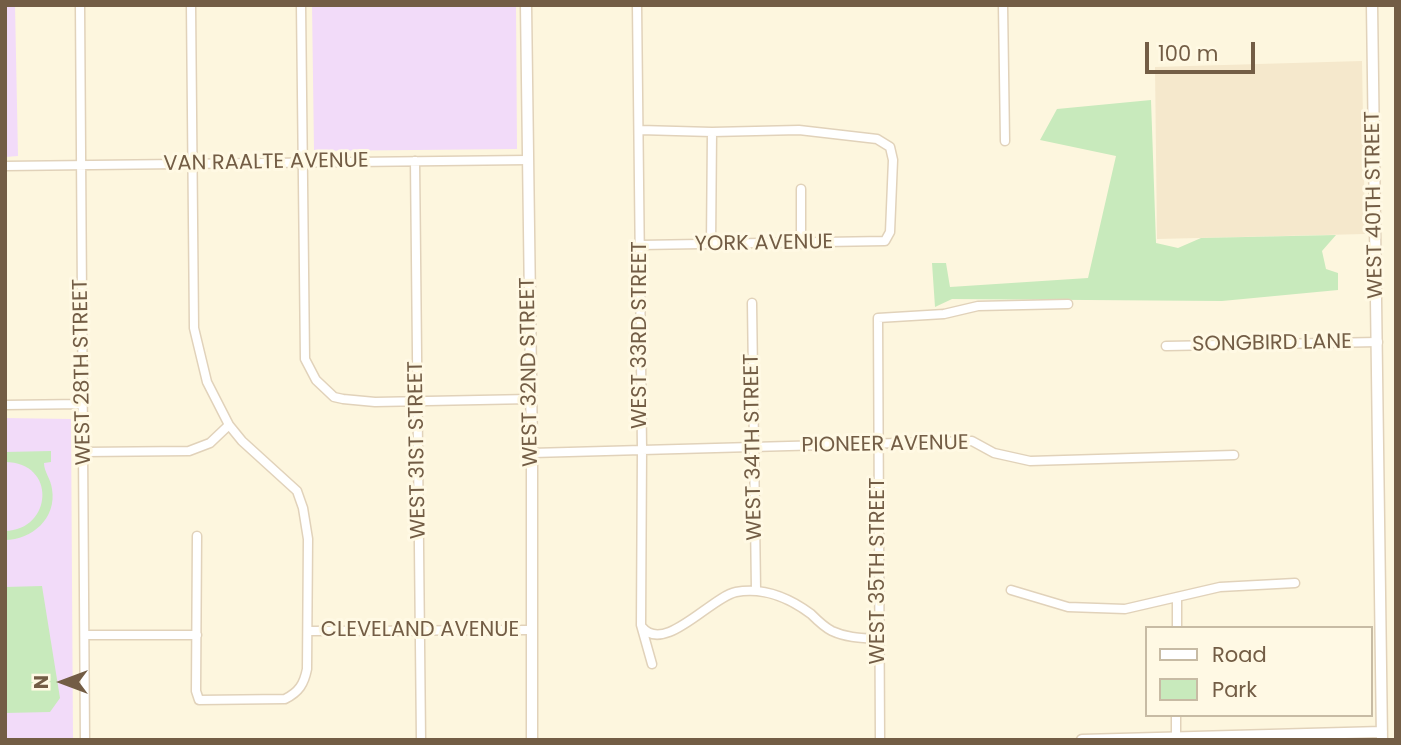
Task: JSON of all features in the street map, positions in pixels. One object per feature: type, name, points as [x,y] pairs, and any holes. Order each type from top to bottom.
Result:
[{"type":"street","name":"WEST 28TH STREET","points":[[80,5],[85,740]]},
{"type":"street","points":[[191,5],[194,328],[207,382],[229,425],[242,442],[297,491],[303,508],[308,539],[308,631],[305,678],[292,696],[285,699],[199,700],[196,691],[197,536]]},
{"type":"street","points":[[300,5],[305,359],[316,380],[328,392],[343,399],[375,402],[531,399]]},
{"type":"street","name":"WEST 32ND STREET","points":[[527,5],[531,740]]},
{"type":"street","name":"WEST 33RD STREET","points":[[637,5],[642,450],[640,625],[652,664]]},
{"type":"street","points":[[1003,5],[1005,141]]},
{"type":"street","name":"WEST 40TH STREET","points":[[1372,5],[1382,736]]},
{"type":"street","name":"YORK AVENUE","points":[[640,245],[802,244],[887,240],[890,232],[890,147],[877,139],[813,131],[776,129],[712,132]]},
{"type":"street","points":[[640,130],[712,132],[711,245]]},
{"type":"street","name":"WEST 31ST STREET","points":[[415,160],[421,740]]},
{"type":"street","name":"VAN RAALTE AVENUE","points":[[5,166],[528,160]]},
{"type":"street","points":[[801,189],[802,244]]},
{"type":"street","name":"WEST 34TH STREET","points":[[752,303],[757,590]]},
{"type":"street","name":"WEST 35TH STREET","points":[[880,740],[878,318],[944,314],[978,306],[1068,304]]},
{"type":"street","name":"SONGBIRD LANE","points":[[1166,346],[1378,342]]},
{"type":"street","points":[[5,405],[83,404]]},
{"type":"street","points":[[84,452],[189,451],[210,443],[229,425]]},
{"type":"street","name":"PIONEER AVENUE","points":[[531,453],[972,441],[994,453],[1030,461],[1234,455]]},
{"type":"street","points":[[1011,590],[1060,605],[1085,609],[1125,609],[1240,585],[1296,583]]},
{"type":"street","points":[[640,625],[645,631],[664,634],[676,630],[729,594],[757,590],[788,599],[831,631],[853,638],[880,639]]},
{"type":"street","points":[[1177,597],[1177,626]]},
{"type":"street","name":"CLEVELAND AVENUE","points":[[308,631],[531,630]]},
{"type":"street","points":[[85,635],[197,635]]},
{"type":"street","points":[[1176,717],[1176,737]]},
{"type":"street","points":[[1082,740],[1382,736]]},
{"type":"shaded area","points":[[5,5],[15,5],[18,156],[5,157]]},
{"type":"shaded area","points":[[312,5],[516,5],[517,149],[314,151]]},
{"type":"shaded area","points":[[1362,61],[1365,234],[1157,239],[1155,67]]},
{"type":"shaded area","points":[[5,418],[71,419],[73,740],[5,740]]},
{"type":"green space","points":[[1151,100],[1156,243],[1178,248],[1201,238],[1336,235],[1322,251],[1326,269],[1338,273],[1338,290],[1222,301],[952,299],[935,307],[932,263],[946,263],[950,287],[1088,278],[1116,156],[1040,140],[1057,109]]},
{"type":"green space","points":[[51,451],[51,462],[44,463],[51,485],[51,509],[33,532],[5,540],[5,531],[21,528],[33,520],[40,509],[43,496],[41,484],[34,473],[22,465],[5,462],[5,452]]},
{"type":"green space","points":[[42,586],[60,698],[50,712],[5,713],[5,587]]}]
